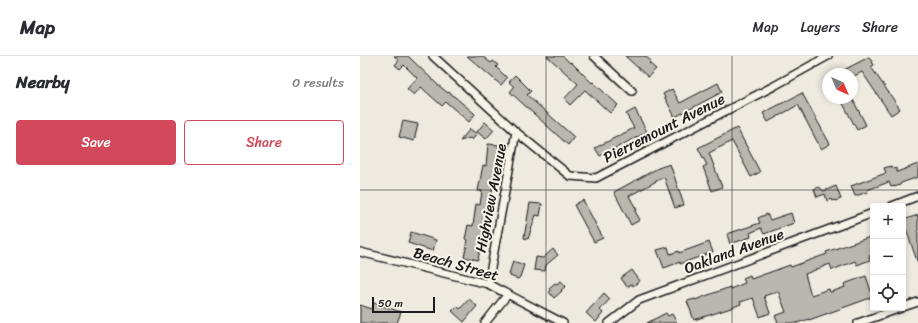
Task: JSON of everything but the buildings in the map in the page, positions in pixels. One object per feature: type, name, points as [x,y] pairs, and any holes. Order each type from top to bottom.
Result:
[{"type":"street","name":"Highview Avenue","points":[[434,56],[516,132],[488,284]]},
{"type":"street","points":[[594,56],[632,91]]},
{"type":"street","name":"Pierremount Avenue","points":[[516,132],[570,176],[596,178],[774,86],[828,56]]},
{"type":"street","points":[[900,203],[918,196]]},
{"type":"street","name":"Oakland Avenue","points":[[609,323],[639,300],[870,214]]},
{"type":"street","name":"Beach Street","points":[[360,252],[488,284],[563,323]]},
{"type":"street","points":[[485,323],[508,294]]},
{"type":"street","points":[[906,306],[918,302]]},
{"type":"street","points":[[858,323],[893,311]]}]
